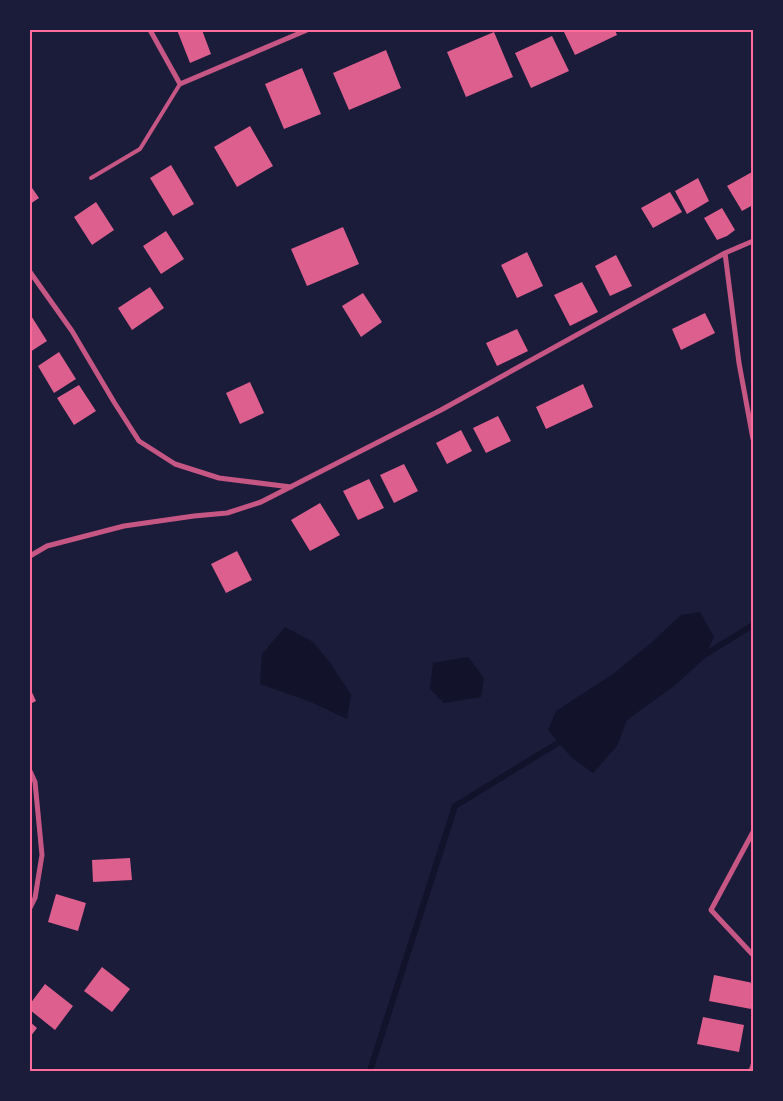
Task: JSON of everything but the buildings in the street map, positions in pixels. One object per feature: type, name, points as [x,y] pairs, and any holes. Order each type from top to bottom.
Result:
[{"type":"street","points":[[150,30],[180,84],[307,30]]},
{"type":"street","points":[[30,556],[47,546],[124,526],[194,516],[227,514],[260,502],[441,410],[725,253],[753,241]]},
{"type":"street","points":[[725,253],[739,363],[753,439]]},
{"type":"street","points":[[30,272],[72,331],[139,441],[175,464],[219,478],[292,487]]},
{"type":"street","points":[[30,771],[34,782],[42,855],[36,898],[30,908]]},
{"type":"street","points":[[753,832],[711,910],[753,956]]},
{"type":"street","points":[[751,1071],[753,1065]]},
{"type":"lane","points":[[91,178],[140,149],[180,84]]},
{"type":"shaded area","points":[[700,612],[714,637],[703,660],[674,686],[627,720],[617,746],[593,773],[571,757],[548,730],[556,711],[613,674],[681,615]]},
{"type":"shaded area","points":[[285,627],[313,642],[331,664],[351,695],[347,719],[311,702],[260,684],[262,654]]},
{"type":"shaded area","points":[[468,657],[484,678],[481,697],[444,703],[430,689],[433,663]]},
{"type":"waterway","points":[[701,657],[753,625]]},
{"type":"waterway","points":[[370,1071],[455,806],[566,738]]}]
